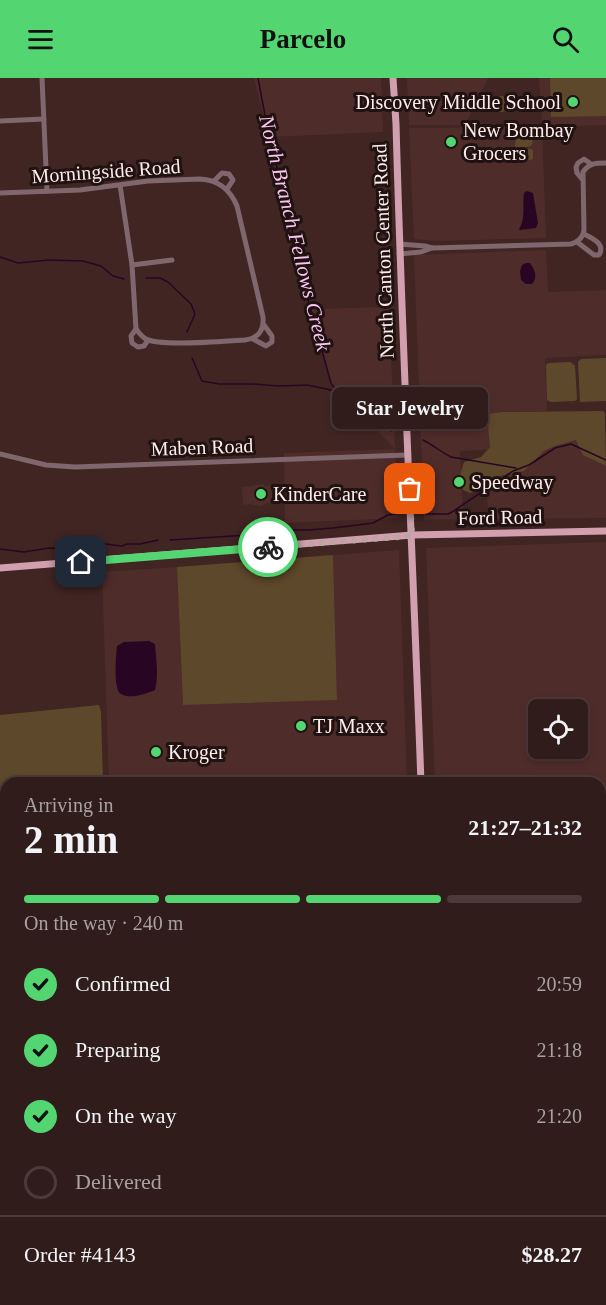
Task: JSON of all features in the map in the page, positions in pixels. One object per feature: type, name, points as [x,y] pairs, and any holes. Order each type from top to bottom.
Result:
[{"type":"main road","name":"North Canton Center Road","points":[[393,78],[421,777]]},
{"type":"main road","name":"Ford Road","points":[[0,568],[412,536],[606,531]]},
{"type":"street","points":[[42,78],[47,191]]},
{"type":"street","points":[[0,121],[44,119]]},
{"type":"street","points":[[399,244],[432,248],[577,242],[584,234],[582,179],[585,169],[591,164],[606,163]]},
{"type":"street","name":"Morningside Road","points":[[214,181],[222,173],[229,174],[233,180],[227,189]]},
{"type":"street","name":"Morningside Road","points":[[0,193],[80,190],[140,182],[200,178],[214,181],[227,189],[237,206],[264,325],[272,336],[272,342],[266,346],[253,339]]},
{"type":"street","points":[[120,185],[132,265],[136,329],[140,335],[161,344],[245,340],[253,339],[264,325]]},
{"type":"street","points":[[577,242],[594,255],[599,255],[603,251],[602,243],[584,234]]},
{"type":"street","points":[[399,254],[421,252],[432,248]]},
{"type":"street","points":[[132,265],[172,260]]},
{"type":"street","points":[[136,329],[131,336],[132,344],[138,347],[144,346],[148,340]]},
{"type":"street","name":"Maben Road","points":[[0,454],[46,465],[75,467],[407,455]]},
{"type":"shaded area","points":[[254,78],[381,78],[383,132],[269,137]]},
{"type":"shaded area","points":[[407,78],[488,78],[465,125],[409,125]]},
{"type":"shaded area","name":"Discovery Middle School","points":[[539,78],[606,78],[606,125],[542,127]]},
{"type":"shaded area","name":"Discovery Middle School","points":[[550,78],[606,78],[606,116],[551,117]]},
{"type":"shaded area","points":[[501,96],[507,98],[509,104],[507,110],[501,112],[495,110],[493,104],[495,98]]},
{"type":"shaded area","points":[[542,127],[546,238],[436,241],[414,239],[409,128]]},
{"type":"shaded area","points":[[523,134],[532,138],[533,142],[531,146],[518,149],[515,146],[516,136]]},
{"type":"shaded area","points":[[529,149],[533,151],[533,159],[521,159],[518,152]]},
{"type":"shaded area","points":[[527,191],[533,193],[538,223],[536,228],[520,230],[524,193]]},
{"type":"shaded area","points":[[546,250],[548,292],[606,290],[606,355],[545,358],[547,411],[488,414],[490,447],[486,450],[460,451],[463,519],[424,520],[414,255]]},
{"type":"shaded area","points":[[530,263],[534,271],[535,279],[532,284],[526,284],[521,280],[520,271],[522,265]]},
{"type":"shaded area","points":[[389,307],[398,518],[285,523],[284,453],[395,449],[331,383],[312,309]]},
{"type":"shaded area","points":[[606,358],[606,401],[580,402],[578,362],[581,359]]},
{"type":"shaded area","points":[[570,362],[575,366],[577,399],[551,402],[547,400],[546,365]]},
{"type":"shaded area","points":[[603,411],[605,413],[606,466],[583,455],[576,440],[544,451],[524,471],[499,476],[482,490],[470,493],[463,490],[460,475],[464,462],[481,457],[490,447],[487,414]]},
{"type":"shaded area","points":[[576,440],[593,460],[606,466],[606,518],[488,519],[487,486],[499,476],[524,471],[544,451]]},
{"type":"shaded area","name":"KinderCare","points":[[264,484],[264,486],[279,485],[280,503],[268,503],[263,506],[243,505],[242,487]]},
{"type":"shaded area","points":[[606,542],[606,777],[435,777],[426,548]]},
{"type":"shaded area","points":[[399,550],[407,777],[109,777],[102,572],[177,567],[183,705],[337,700],[333,555]]},
{"type":"shaded area","points":[[333,555],[337,700],[183,705],[177,567]]},
{"type":"shaded area","points":[[149,641],[155,644],[157,673],[155,690],[125,696],[118,691],[117,686],[117,646],[124,642]]},
{"type":"shaded area","points":[[99,705],[103,777],[0,777],[0,715]]},
{"type":"waterway","name":"North Branch Fellows Creek","points":[[258,78],[271,147],[308,300],[331,383],[339,393],[391,431]]},
{"type":"waterway","points":[[0,257],[18,263],[49,260],[83,261],[101,266],[113,276],[124,279]]},
{"type":"waterway","points":[[146,278],[160,278],[168,282],[191,304],[195,314],[187,332]]},
{"type":"waterway","points":[[192,358],[202,381],[219,384],[307,385],[336,391]]},
{"type":"waterway","name":"North Branch Fellows Creek","points":[[423,440],[451,457],[516,468]]},
{"type":"waterway","name":"North Branch Fellows Creek","points":[[426,514],[452,512],[513,471],[529,465],[555,448],[571,444],[606,460]]},
{"type":"waterway","points":[[170,540],[333,528],[373,523],[388,515],[396,514]]},
{"type":"waterway","points":[[0,549],[24,552],[49,548],[89,550],[105,544],[122,546],[158,540]]},
{"type":"way so far","points":[[268,547],[412,536],[410,489]]},
{"type":"place","name":"Discovery Middle School","points":[[573,102]]},
{"type":"place","name":"New Bombay Grocers","points":[[451,142]]},
{"type":"place","name":"Speedway","points":[[459,482]]},
{"type":"place","name":"Star Jewelry","points":[[410,489]]},
{"type":"place","name":"KinderCare","points":[[261,494]]},
{"type":"place","name":"TJ Maxx","points":[[301,726]]},
{"type":"place","name":"Kroger","points":[[156,752]]},
{"type":"route","points":[[81,562],[268,547]]}]
